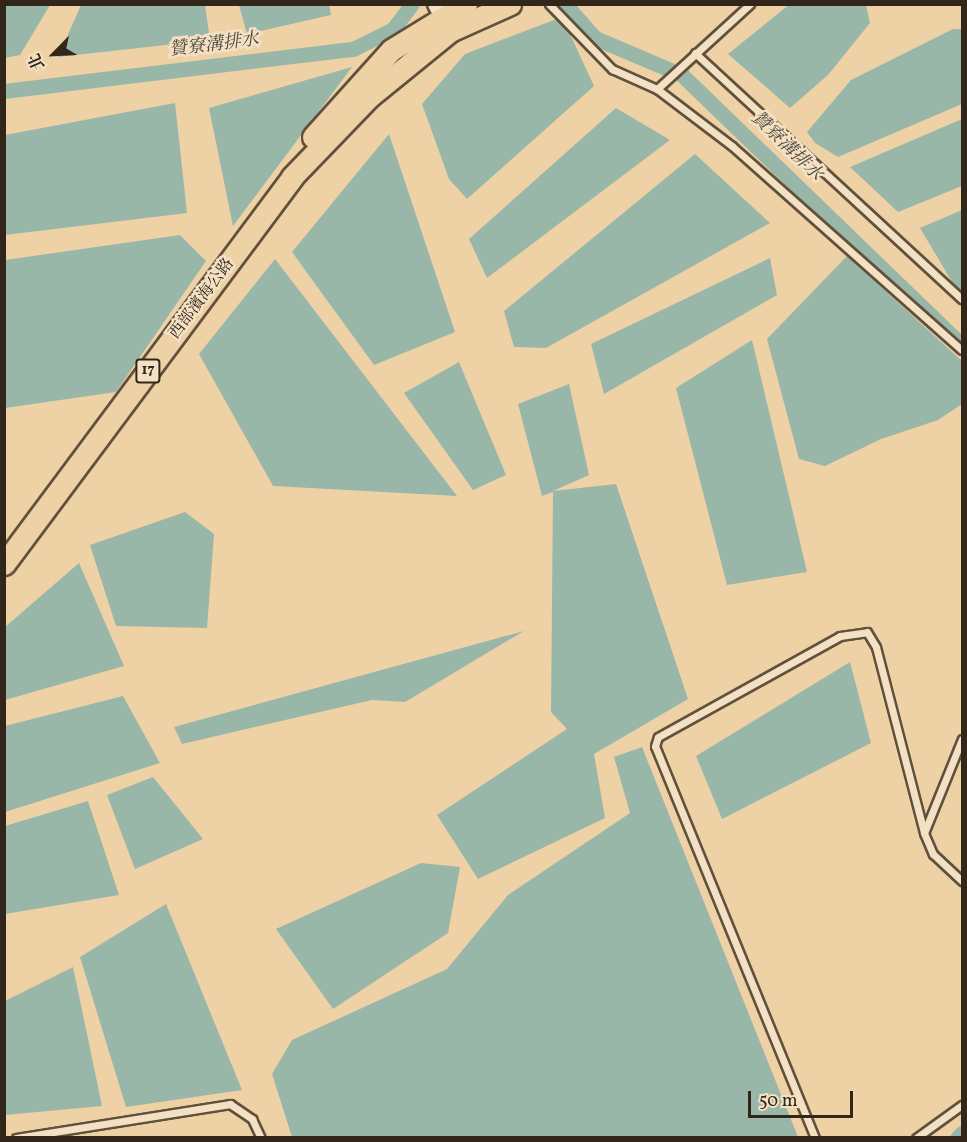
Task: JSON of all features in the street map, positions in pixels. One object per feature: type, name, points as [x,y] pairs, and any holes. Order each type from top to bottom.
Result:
[{"type":"main road","name":"西部濱海公路","points":[[4,564],[292,177],[443,18],[466,4]]},
{"type":"main road","name":"西部濱海公路","points":[[443,18],[510,4]]},
{"type":"lane","points":[[549,4],[612,69],[657,89],[732,146],[963,351]]},
{"type":"lane","points":[[657,89],[750,4]]},
{"type":"lane","points":[[695,53],[963,299]]},
{"type":"lane","points":[[815,1137],[655,746],[658,737],[840,636],[867,632],[876,647],[924,833],[933,854],[963,881]]},
{"type":"lane","points":[[924,833],[963,739]]},
{"type":"lane","points":[[15,1137],[230,1104],[252,1119],[261,1137]]},
{"type":"lane","points":[[916,1137],[963,1105]]},
{"type":"shaded area","points":[[790,4],[866,5],[870,23],[828,75],[790,108],[728,54]]},
{"type":"shaded area","points":[[4,5],[50,5],[20,55],[5,58]]},
{"type":"shaded area","points":[[81,5],[205,5],[210,40],[58,57]]},
{"type":"shaded area","points":[[239,5],[329,5],[331,15],[247,34]]},
{"type":"shaded area","points":[[562,17],[594,86],[467,199],[449,179],[422,104],[465,54]]},
{"type":"shaded area","points":[[953,29],[962,29],[962,104],[838,157],[815,143],[807,132],[851,80]]},
{"type":"shaded area","points":[[352,67],[233,226],[209,108]]},
{"type":"shaded area","points":[[175,103],[187,213],[5,235],[5,135]]},
{"type":"shaded area","points":[[616,108],[670,140],[487,278],[469,239]]},
{"type":"shaded area","points":[[962,119],[962,186],[898,212],[850,167]]},
{"type":"shaded area","points":[[389,134],[455,332],[374,365],[292,252]]},
{"type":"shaded area","points":[[695,154],[770,223],[546,348],[514,347],[504,311]]},
{"type":"shaded area","points":[[962,210],[962,296],[961,297],[920,228]]},
{"type":"shaded area","points":[[180,235],[206,261],[116,392],[5,408],[5,260]]},
{"type":"shaded area","points":[[847,256],[962,361],[962,404],[938,420],[881,439],[825,466],[799,459],[767,339]]},
{"type":"shaded area","points":[[770,258],[777,295],[604,394],[591,344]]},
{"type":"shaded area","points":[[275,259],[457,496],[273,486],[199,354]]},
{"type":"shaded area","points":[[752,340],[807,572],[727,585],[676,388]]},
{"type":"shaded area","points":[[459,362],[506,475],[473,490],[404,393]]},
{"type":"shaded area","points":[[569,384],[589,475],[553,491],[616,484],[688,699],[594,754],[605,818],[478,879],[437,815],[567,729],[551,712],[553,492],[542,496],[518,404]]},
{"type":"shaded area","points":[[185,512],[214,534],[207,628],[116,626],[90,545]]},
{"type":"shaded area","points":[[79,563],[124,666],[5,700],[5,627]]},
{"type":"shaded area","points":[[524,631],[405,702],[372,700],[182,744],[174,727]]},
{"type":"shaded area","points":[[850,662],[871,743],[722,819],[696,756]]},
{"type":"shaded area","points":[[123,696],[160,763],[5,812],[5,726]]},
{"type":"shaded area","points":[[642,747],[798,1137],[292,1137],[272,1074],[292,1040],[447,969],[508,895],[630,813],[614,757]]},
{"type":"shaded area","points":[[153,777],[203,839],[135,869],[107,795]]},
{"type":"shaded area","points":[[88,801],[119,895],[5,914],[5,826]]},
{"type":"shaded area","points":[[421,863],[460,867],[448,933],[333,1009],[276,929]]},
{"type":"shaded area","points":[[166,904],[242,1090],[126,1107],[80,957]]},
{"type":"shaded area","points":[[73,967],[102,1106],[5,1115],[5,1001]]},
{"type":"waterway","name":"贊寮溝排水","points":[[4,91],[353,49],[393,29],[412,4]]},
{"type":"waterway","name":"贊寮溝排水","points":[[565,4],[595,38],[682,75],[962,345]]},
{"type":"waterway","name":"贊寮溝排水","points":[[957,1138],[962,1133]]}]
